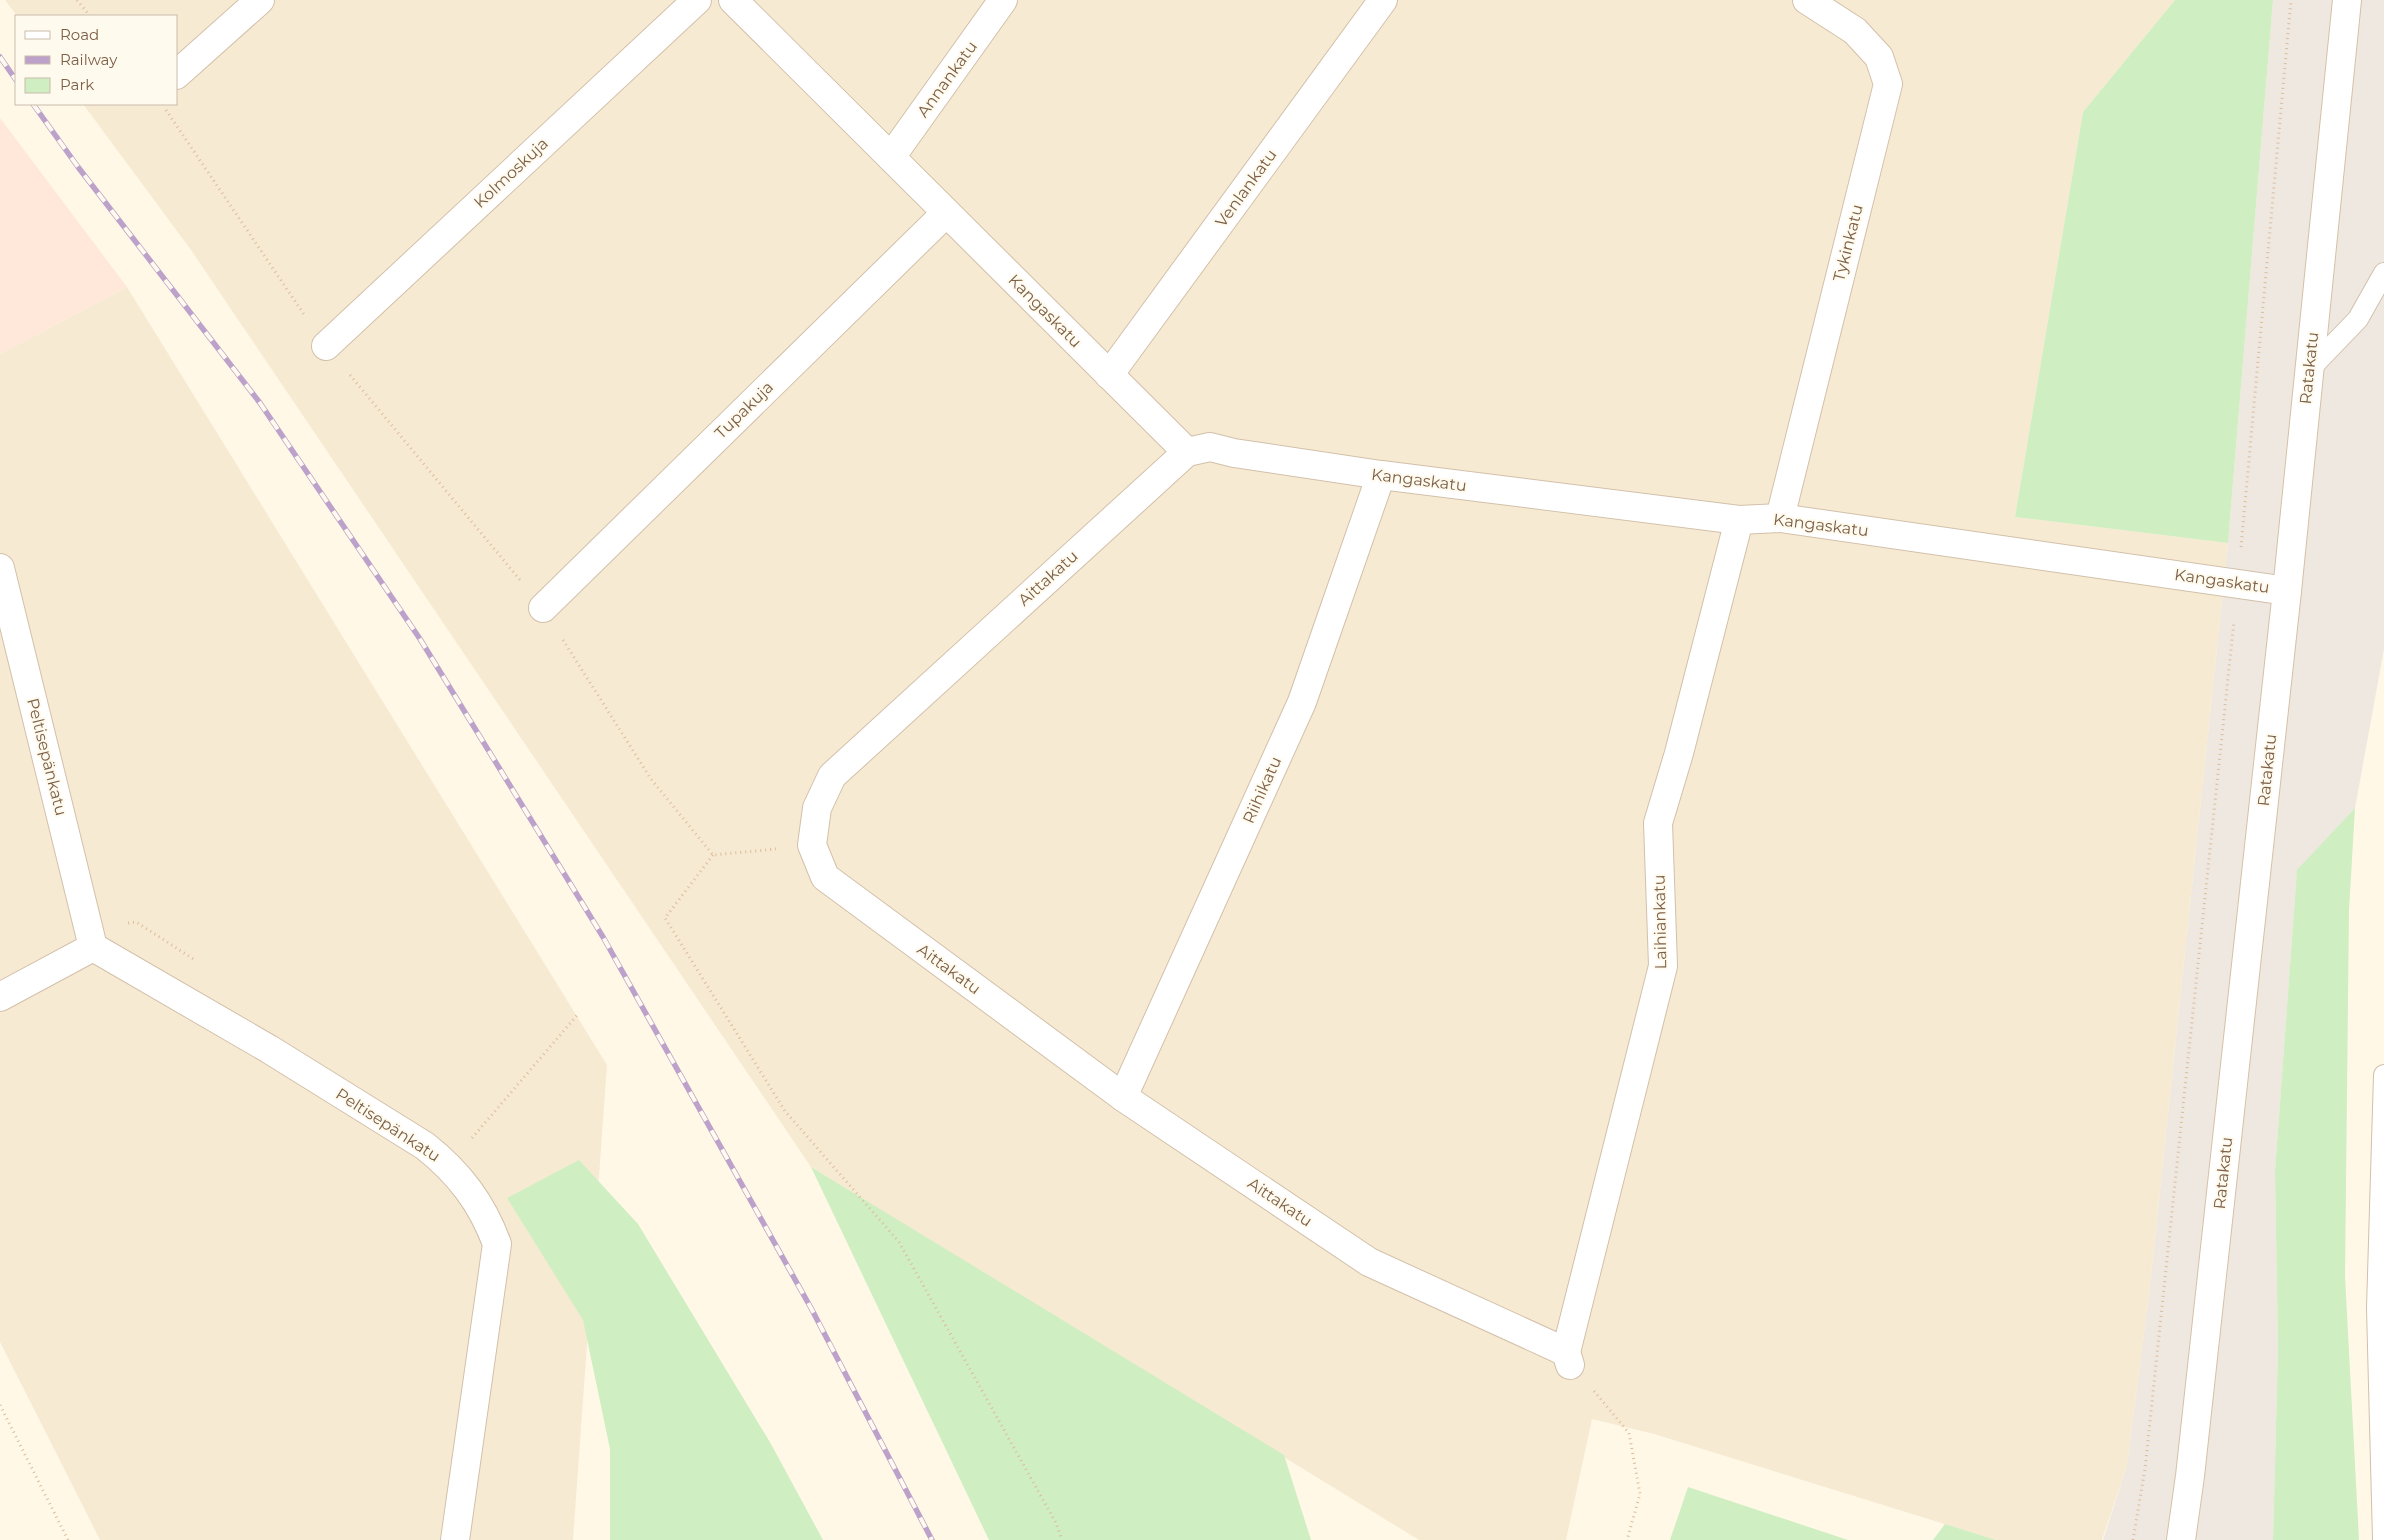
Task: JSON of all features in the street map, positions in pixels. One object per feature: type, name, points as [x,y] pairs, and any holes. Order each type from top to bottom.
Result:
[{"type":"street","points":[[178,73],[260,0]]},
{"type":"street","name":"Kolmoskuja","points":[[326,346],[697,0]]},
{"type":"street","name":"Kangaskatu","points":[[733,0],[1187,452],[1210,447],[1234,453],[1381,475],[1739,520],[1780,518],[2287,591]]},
{"type":"street","name":"Annankatu","points":[[891,157],[1003,0]]},
{"type":"street","name":"Venlankatu","points":[[1109,375],[1383,0]]},
{"type":"street","name":"Tykinkatu","points":[[1780,518],[1888,84],[1879,57],[1855,31],[1807,0]]},
{"type":"street","name":"Ratakatu","points":[[2181,1540],[2192,1456],[2287,591],[2347,0]]},
{"type":"street","name":"Tupakuja","points":[[543,608],[946,213]]},
{"type":"street","name":"Aittakatu","points":[[1187,452],[832,776],[817,808],[812,845],[825,877],[1123,1097],[1369,1262],[1568,1359]]},
{"type":"street","name":"Riihikatu","points":[[1123,1097],[1302,702],[1381,475]]},
{"type":"street","name":"Laihiankatu","points":[[1568,1359],[1664,966],[1658,823],[1679,753],[1739,520]]},
{"type":"street","name":"Peltisepänkatu","points":[[0,568],[92,938],[425,1146],[446,1163],[465,1183],[480,1206],[497,1244],[454,1540]]},
{"type":"street","points":[[0,997],[92,938]]},
{"type":"lane","points":[[2309,370],[2358,318],[2384,273]]},
{"type":"lane","points":[[2383,1540],[2377,1308],[2384,1075]]},
{"type":"path","points":[[77,0],[89,15]]},
{"type":"path","points":[[2133,1540],[2145,1469],[2238,583],[2290,0]]},
{"type":"path","points":[[543,608],[651,779],[714,855]]},
{"type":"path","points":[[812,845],[714,855],[665,918],[785,1111],[899,1242],[1056,1524],[1062,1540]]},
{"type":"path","points":[[92,938],[136,922],[199,963]]},
{"type":"path","points":[[467,1144],[579,1013]]},
{"type":"path","points":[[1568,1359],[1629,1432],[1640,1494],[1628,1540]]},
{"type":"path","points":[[0,1405],[68,1540]]},
{"type":"shaded area","points":[[5,0],[2175,0],[2083,112],[2015,517],[2228,543],[2150,1286],[2127,1466],[2102,1540],[1996,1540],[1654,1434],[1592,1419],[1566,1540],[1419,1540],[811,1167],[191,250],[84,105],[178,105],[178,15],[16,15]]},
{"type":"shaded area","points":[[2273,0],[2384,0],[2384,649],[2355,808],[2297,871],[2275,1171],[2278,1349],[2273,1540],[2103,1540],[2127,1466],[2150,1286],[2228,543]]},
{"type":"shaded area","points":[[0,118],[127,287],[0,354]]},
{"type":"shaded area","points":[[127,287],[607,1065],[573,1540],[100,1540],[0,1342],[0,354]]},
{"type":"green space","points":[[2175,0],[2273,0],[2228,543],[2015,517],[2083,112]]},
{"type":"green space","points":[[2355,808],[2349,910],[2345,1276],[2359,1540],[2273,1540],[2278,1349],[2275,1171],[2297,870]]},
{"type":"green space","points":[[579,1160],[638,1224],[771,1444],[823,1540],[610,1540],[610,1449],[583,1320],[507,1198]]},
{"type":"green space","points":[[811,1167],[1284,1455],[1311,1540],[989,1540]]},
{"type":"green space","points":[[1688,1487],[1848,1540],[1670,1540]]},
{"type":"green space","points":[[1945,1524],[1996,1540],[1933,1540]]},
{"type":"railway","points":[[0,57],[15,79]]},
{"type":"railway","points":[[34,105],[78,167],[260,403],[420,639],[603,937],[811,1308],[932,1540]]}]
